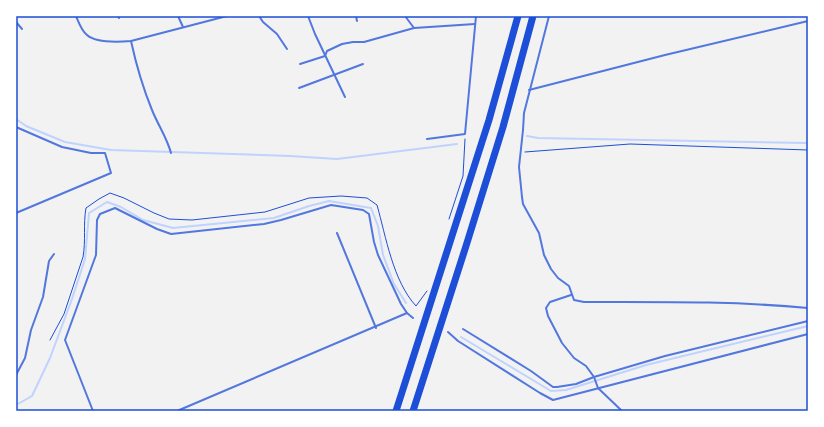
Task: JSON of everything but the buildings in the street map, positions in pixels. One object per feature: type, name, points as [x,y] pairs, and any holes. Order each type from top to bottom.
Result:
[{"type":"highway","points":[[396,411],[486,127],[518,16]]},
{"type":"highway","points":[[412,411],[496,150],[533,16]]},
{"type":"lane","points":[[76,16],[82,29],[88,36],[97,40],[117,42],[131,41],[226,16]]},
{"type":"lane","points":[[178,16],[183,27]]},
{"type":"lane","points":[[259,16],[263,22],[277,34],[287,49]]},
{"type":"lane","points":[[308,16],[314,34],[344,97]]},
{"type":"lane","points":[[356,16],[357,21]]},
{"type":"lane","points":[[405,16],[414,28]]},
{"type":"lane","points":[[427,139],[465,134],[476,16]]},
{"type":"lane","points":[[549,16],[524,113],[519,167],[523,204],[539,233],[544,255],[551,270],[568,286],[574,300],[584,302],[780,305],[808,308]]},
{"type":"lane","points":[[529,90],[664,55],[808,21]]},
{"type":"lane","points":[[16,22],[22,29]]},
{"type":"lane","points":[[300,64],[325,56],[327,51],[342,44],[364,42],[414,28],[475,24]]},
{"type":"lane","points":[[131,41],[134,59],[152,110],[168,143],[171,153]]},
{"type":"lane","points":[[299,88],[363,64]]},
{"type":"lane","points":[[16,127],[62,147],[91,153],[105,153],[111,173],[16,213]]},
{"type":"lane","points":[[93,411],[65,340],[96,255],[97,220],[100,214],[110,209],[115,208],[157,229],[171,234],[264,224],[331,205],[363,210],[369,214],[378,255],[400,304],[413,318]]},
{"type":"lane","points":[[337,233],[376,328]]},
{"type":"lane","points":[[16,375],[25,358],[31,330],[43,298],[49,261],[54,254]]},
{"type":"lane","points":[[571,294],[550,302],[546,308],[548,316],[562,343],[574,358],[586,366],[594,378],[597,387],[622,411]]},
{"type":"lane","points":[[177,411],[376,328],[407,313]]},
{"type":"lane","points":[[463,329],[531,371],[553,387],[557,387],[576,384],[666,356],[808,321]]},
{"type":"lane","points":[[448,332],[464,345],[553,400],[597,387],[808,334]]},
{"type":"path","points":[[449,221],[463,176],[465,134]]},
{"type":"path","points":[[520,153],[630,144],[808,150]]},
{"type":"path","points":[[50,340],[64,314],[83,257],[85,247],[84,220],[86,208],[110,193],[169,219],[192,220],[265,212],[309,198],[341,196],[367,198],[377,205],[390,251],[404,289],[416,306],[427,291]]},
{"type":"waterway","points":[[16,119],[26,126],[65,142],[111,150],[337,159],[457,144]]},
{"type":"waterway","points":[[527,136],[538,138],[808,143]]},
{"type":"waterway","points":[[16,405],[32,396],[50,358],[85,259],[89,213],[107,202],[121,207],[143,220],[173,228],[274,218],[329,201],[371,208],[378,226],[383,255],[394,284],[406,303]]},
{"type":"waterway","points":[[461,337],[551,391],[566,390],[646,365],[808,326]]}]
